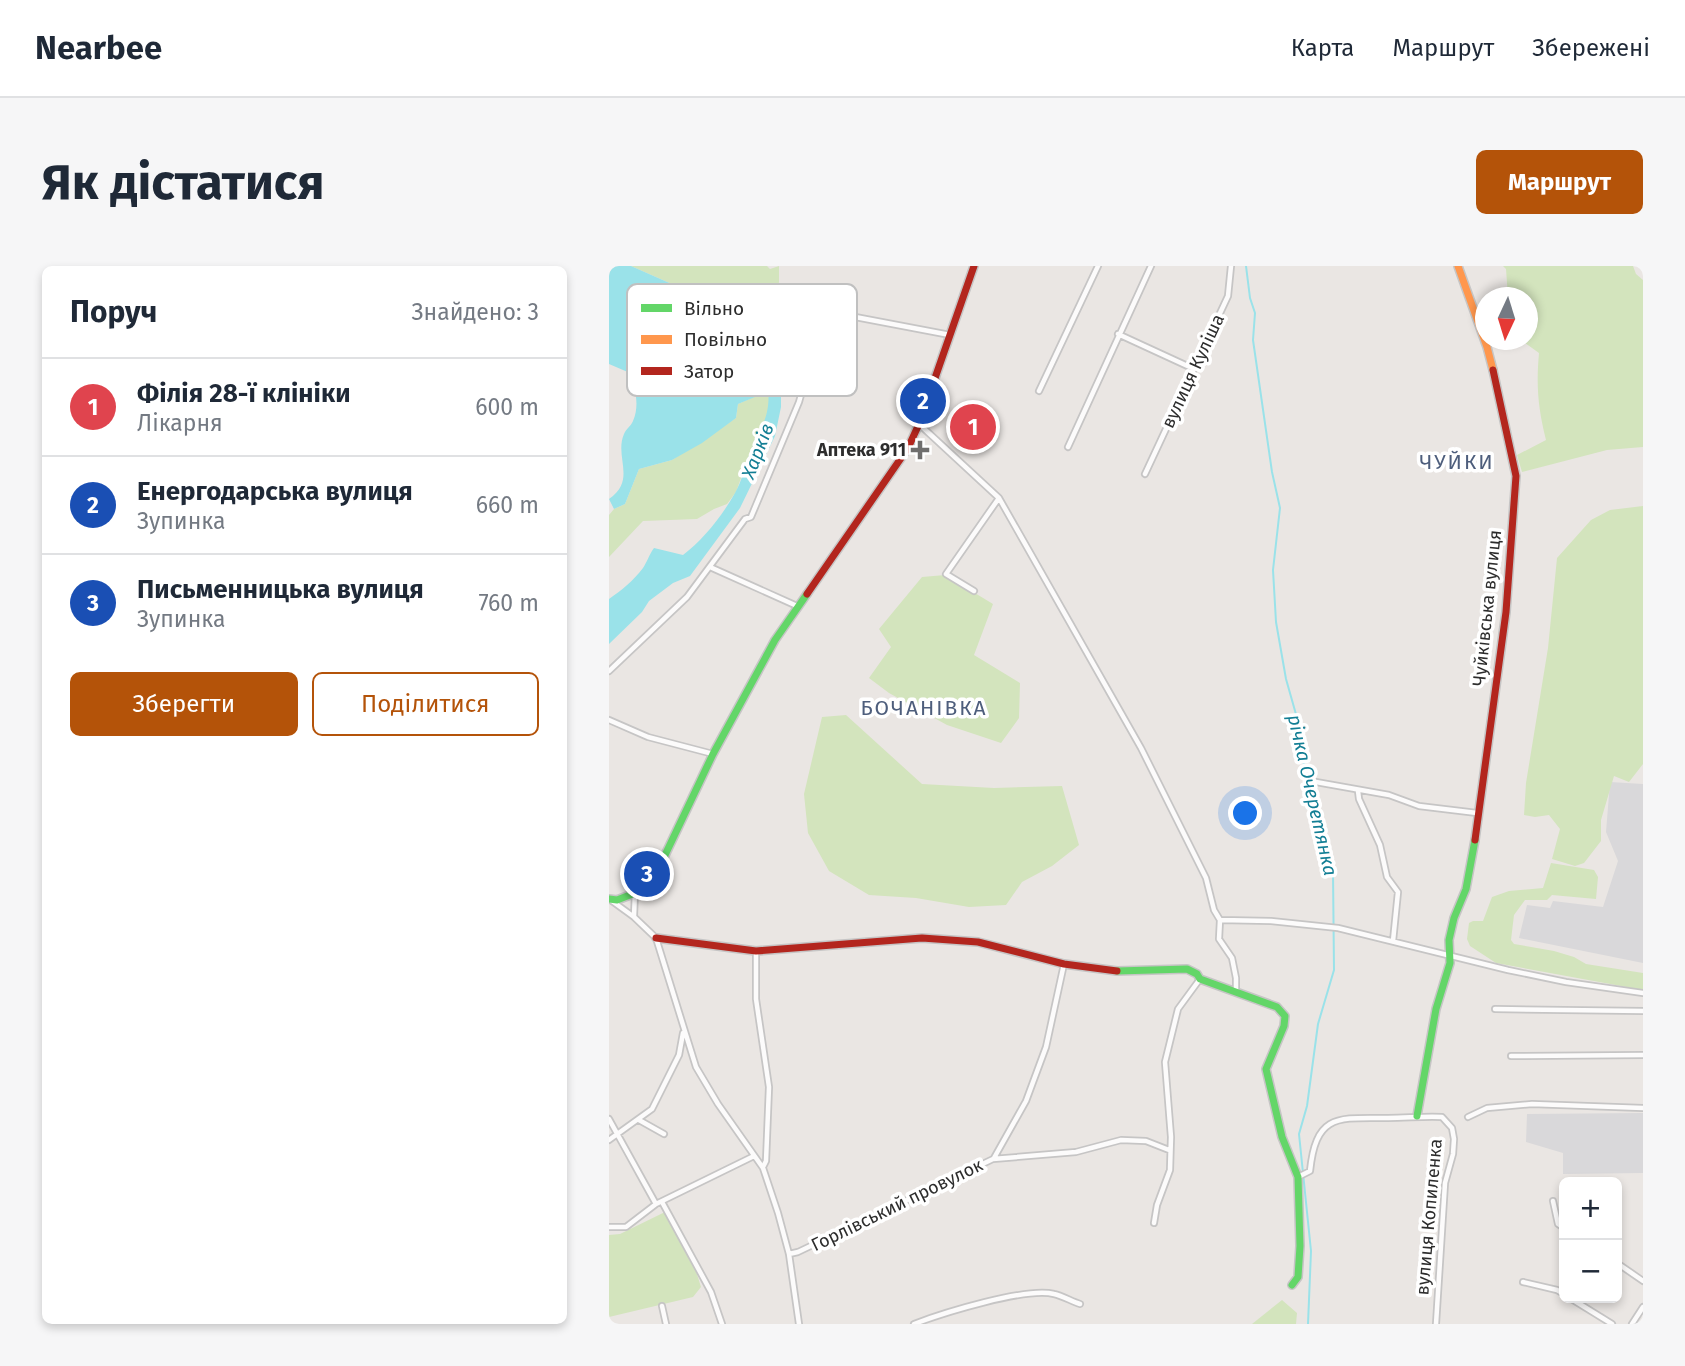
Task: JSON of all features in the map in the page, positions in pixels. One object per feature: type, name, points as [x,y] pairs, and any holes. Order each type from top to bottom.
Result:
[{"type":"street","points":[[610,899],[635,893],[657,872],[743,697],[797,606],[908,449],[974,266]]},
{"type":"street","points":[[1039,391],[1098,266]]},
{"type":"street","points":[[1068,447],[1151,266]]},
{"type":"street","name":"вулиця Куліша","points":[[1145,474],[1228,296],[1231,266]]},
{"type":"street","name":"Чуйківська вулиця","points":[[1450,956],[1449,940],[1454,918],[1466,889],[1474,849],[1506,612],[1516,476],[1487,347],[1458,266]]},
{"type":"street","points":[[857,316],[950,335]]},
{"type":"street","points":[[1118,334],[1194,369]]},
{"type":"street","points":[[609,671],[687,597],[745,519],[751,517],[801,396]]},
{"type":"street","points":[[919,424],[999,498],[1141,748],[1206,878],[1214,911],[1220,920],[1219,939],[1232,958],[1237,978],[1236,993]]},
{"type":"street","points":[[974,592],[946,574],[999,498]]},
{"type":"street","points":[[710,567],[797,606]]},
{"type":"street","points":[[609,720],[648,737],[713,754]]},
{"type":"street","points":[[1315,782],[1389,795],[1419,806],[1477,813]]},
{"type":"street","points":[[1358,791],[1380,845],[1387,877],[1398,892],[1393,941]]},
{"type":"street","points":[[634,917],[635,893]]},
{"type":"street","points":[[610,899],[656,938],[696,1067],[718,1104],[763,1168],[789,1254],[799,1324]]},
{"type":"street","points":[[1220,920],[1271,921],[1338,928],[1566,982],[1643,993]]},
{"type":"street","points":[[656,938],[756,951],[922,938],[978,942],[1064,964],[1116,971],[1187,969],[1201,979],[1277,1007],[1285,1016],[1284,1026],[1266,1069],[1282,1137],[1299,1177],[1298,1277],[1291,1285]]},
{"type":"street","points":[[756,951],[756,999],[769,1087],[766,1161],[763,1168]]},
{"type":"street","name":"вулиця Копиленка","points":[[1436,1324],[1445,1183],[1454,1139],[1452,1128],[1443,1116],[1417,1116],[1436,1009],[1450,956]]},
{"type":"street","points":[[993,1159],[1026,1101],[1046,1046],[1064,964]]},
{"type":"street","points":[[1154,1223],[1157,1205],[1170,1170],[1171,1137],[1165,1062],[1178,1009],[1201,979]]},
{"type":"street","points":[[1496,1009],[1643,1011]]},
{"type":"street","points":[[609,1140],[652,1109],[679,1055],[683,1030]]},
{"type":"street","points":[[1511,1056],[1643,1055]]},
{"type":"street","points":[[1468,1117],[1487,1108],[1532,1104],[1643,1108]]},
{"type":"street","points":[[1299,1177],[1310,1171],[1312,1148],[1316,1139],[1335,1120],[1417,1116]]},
{"type":"street","points":[[609,1119],[711,1292],[722,1324]]},
{"type":"street","points":[[639,1120],[664,1134]]},
{"type":"street","name":"Горлівський провулок","points":[[789,1254],[993,1159],[1076,1152],[1121,1140],[1146,1141],[1170,1150]]},
{"type":"street","points":[[609,1227],[626,1227],[659,1203],[754,1156]]},
{"type":"street","points":[[1553,1201],[1559,1224]]},
{"type":"street","points":[[1622,1266],[1643,1281]]},
{"type":"street","points":[[1523,1282],[1559,1291]]},
{"type":"street","points":[[914,1324],[948,1312],[1027,1294],[1055,1294],[1080,1304]]},
{"type":"street","points":[[1578,1303],[1612,1324]]},
{"type":"street","points":[[662,1306],[666,1324]]},
{"type":"street","points":[[1632,1324],[1643,1307]]},
{"type":"shaded area","points":[[1610,782],[1643,784],[1643,963],[1519,938],[1527,905],[1550,908],[1553,901],[1603,907],[1618,861],[1606,832]]},
{"type":"shaded area","points":[[1643,1113],[1643,1173],[1563,1174],[1563,1153],[1526,1142],[1527,1114]]},
{"type":"green space","points":[[631,266],[767,266],[770,269],[779,266],[779,284],[672,284]]},
{"type":"green space","points":[[1503,266],[1633,266],[1636,274],[1643,280],[1643,447],[1607,450],[1522,472],[1517,455],[1546,440],[1538,397],[1539,353],[1535,350],[1538,350],[1538,287],[1507,287],[1506,269]]},
{"type":"green space","points":[[769,396],[767,417],[736,492],[727,504],[697,519],[643,521],[609,557],[609,515],[614,509],[625,504],[639,469],[672,460],[736,418],[738,404],[754,397]]},
{"type":"green space","points":[[1643,506],[1643,764],[1629,782],[1614,776],[1601,820],[1601,841],[1584,863],[1575,866],[1552,859],[1560,829],[1549,815],[1524,815],[1526,783],[1548,648],[1557,558],[1591,520],[1610,510]]},
{"type":"green space","points":[[945,575],[993,604],[974,655],[1020,683],[1019,718],[1001,743],[947,725],[889,693],[869,678],[891,647],[879,629],[922,577]]},
{"type":"green space","points":[[846,715],[922,784],[994,788],[1062,786],[1079,845],[1052,866],[1022,882],[1006,905],[969,907],[916,898],[869,895],[829,871],[808,833],[804,794],[822,717]]},
{"type":"green space","points":[[1551,863],[1594,870],[1598,877],[1596,899],[1552,895],[1547,900],[1525,900],[1514,915],[1511,940],[1514,944],[1574,957],[1586,964],[1643,973],[1643,990],[1496,963],[1470,946],[1467,939],[1469,923],[1483,921],[1492,897],[1509,891],[1543,888]]},
{"type":"green space","points":[[665,1212],[689,1249],[701,1287],[693,1297],[609,1317],[609,1235],[620,1234]]},
{"type":"green space","points":[[1282,1300],[1297,1313],[1296,1324],[1252,1324]]},
{"type":"water","points":[[609,266],[631,266],[672,284],[627,284],[627,372],[609,364]]},
{"type":"water","points":[[635,396],[756,396],[738,404],[736,418],[702,443],[672,460],[639,469],[625,504],[614,509],[609,499],[622,484],[622,443],[625,432],[633,421]]},
{"type":"water","name":"Харків","points":[[781,396],[775,436],[740,508],[690,576],[673,583],[649,601],[642,612],[609,644],[609,599],[639,573],[654,548],[683,555],[712,527],[740,484],[764,421],[769,397]]},
{"type":"waterway","name":"річка Очеретянка","points":[[1246,266],[1255,313],[1253,340],[1272,472],[1280,508],[1273,570],[1276,622],[1286,679],[1301,732],[1304,766],[1318,828],[1333,872],[1334,970],[1318,1024],[1307,1106],[1299,1134],[1311,1251],[1308,1324]]},
{"type":"traffic: fast","points":[[609,899],[617,900],[635,893],[657,872],[713,754],[775,640],[807,594]]},
{"type":"traffic: fast","points":[[1417,1116],[1436,1009],[1450,963],[1449,940],[1454,918],[1466,889],[1475,840]]},
{"type":"traffic: fast","points":[[1117,971],[1187,969],[1197,974],[1200,979],[1277,1007],[1285,1016],[1284,1026],[1266,1069],[1282,1137],[1298,1177],[1300,1246],[1298,1277],[1292,1285]]},
{"type":"traffic: slow","points":[[1458,266],[1493,370]]},
{"type":"traffic: jam","points":[[807,594],[908,448],[919,424],[974,266]]},
{"type":"traffic: jam","points":[[1475,840],[1506,612],[1516,476],[1493,370]]},
{"type":"traffic: jam","points":[[656,938],[756,951],[922,938],[978,942],[1064,964],[1117,971]]},
{"type":"place","name":"Енергодарська вулиця","points":[[923,401]]},
{"type":"place","name":"Філія 28-ї клініки","points":[[973,427]]},
{"type":"place","name":"Аптека 911","points":[[920,450]]},
{"type":"place","name":"Письменницька вулиця","points":[[647,874]]},
{"type":"district","name":"ЧУЙКИ","points":[[1457,462]]},
{"type":"district","name":"БОЧАНІВКА","points":[[924,708]]}]
